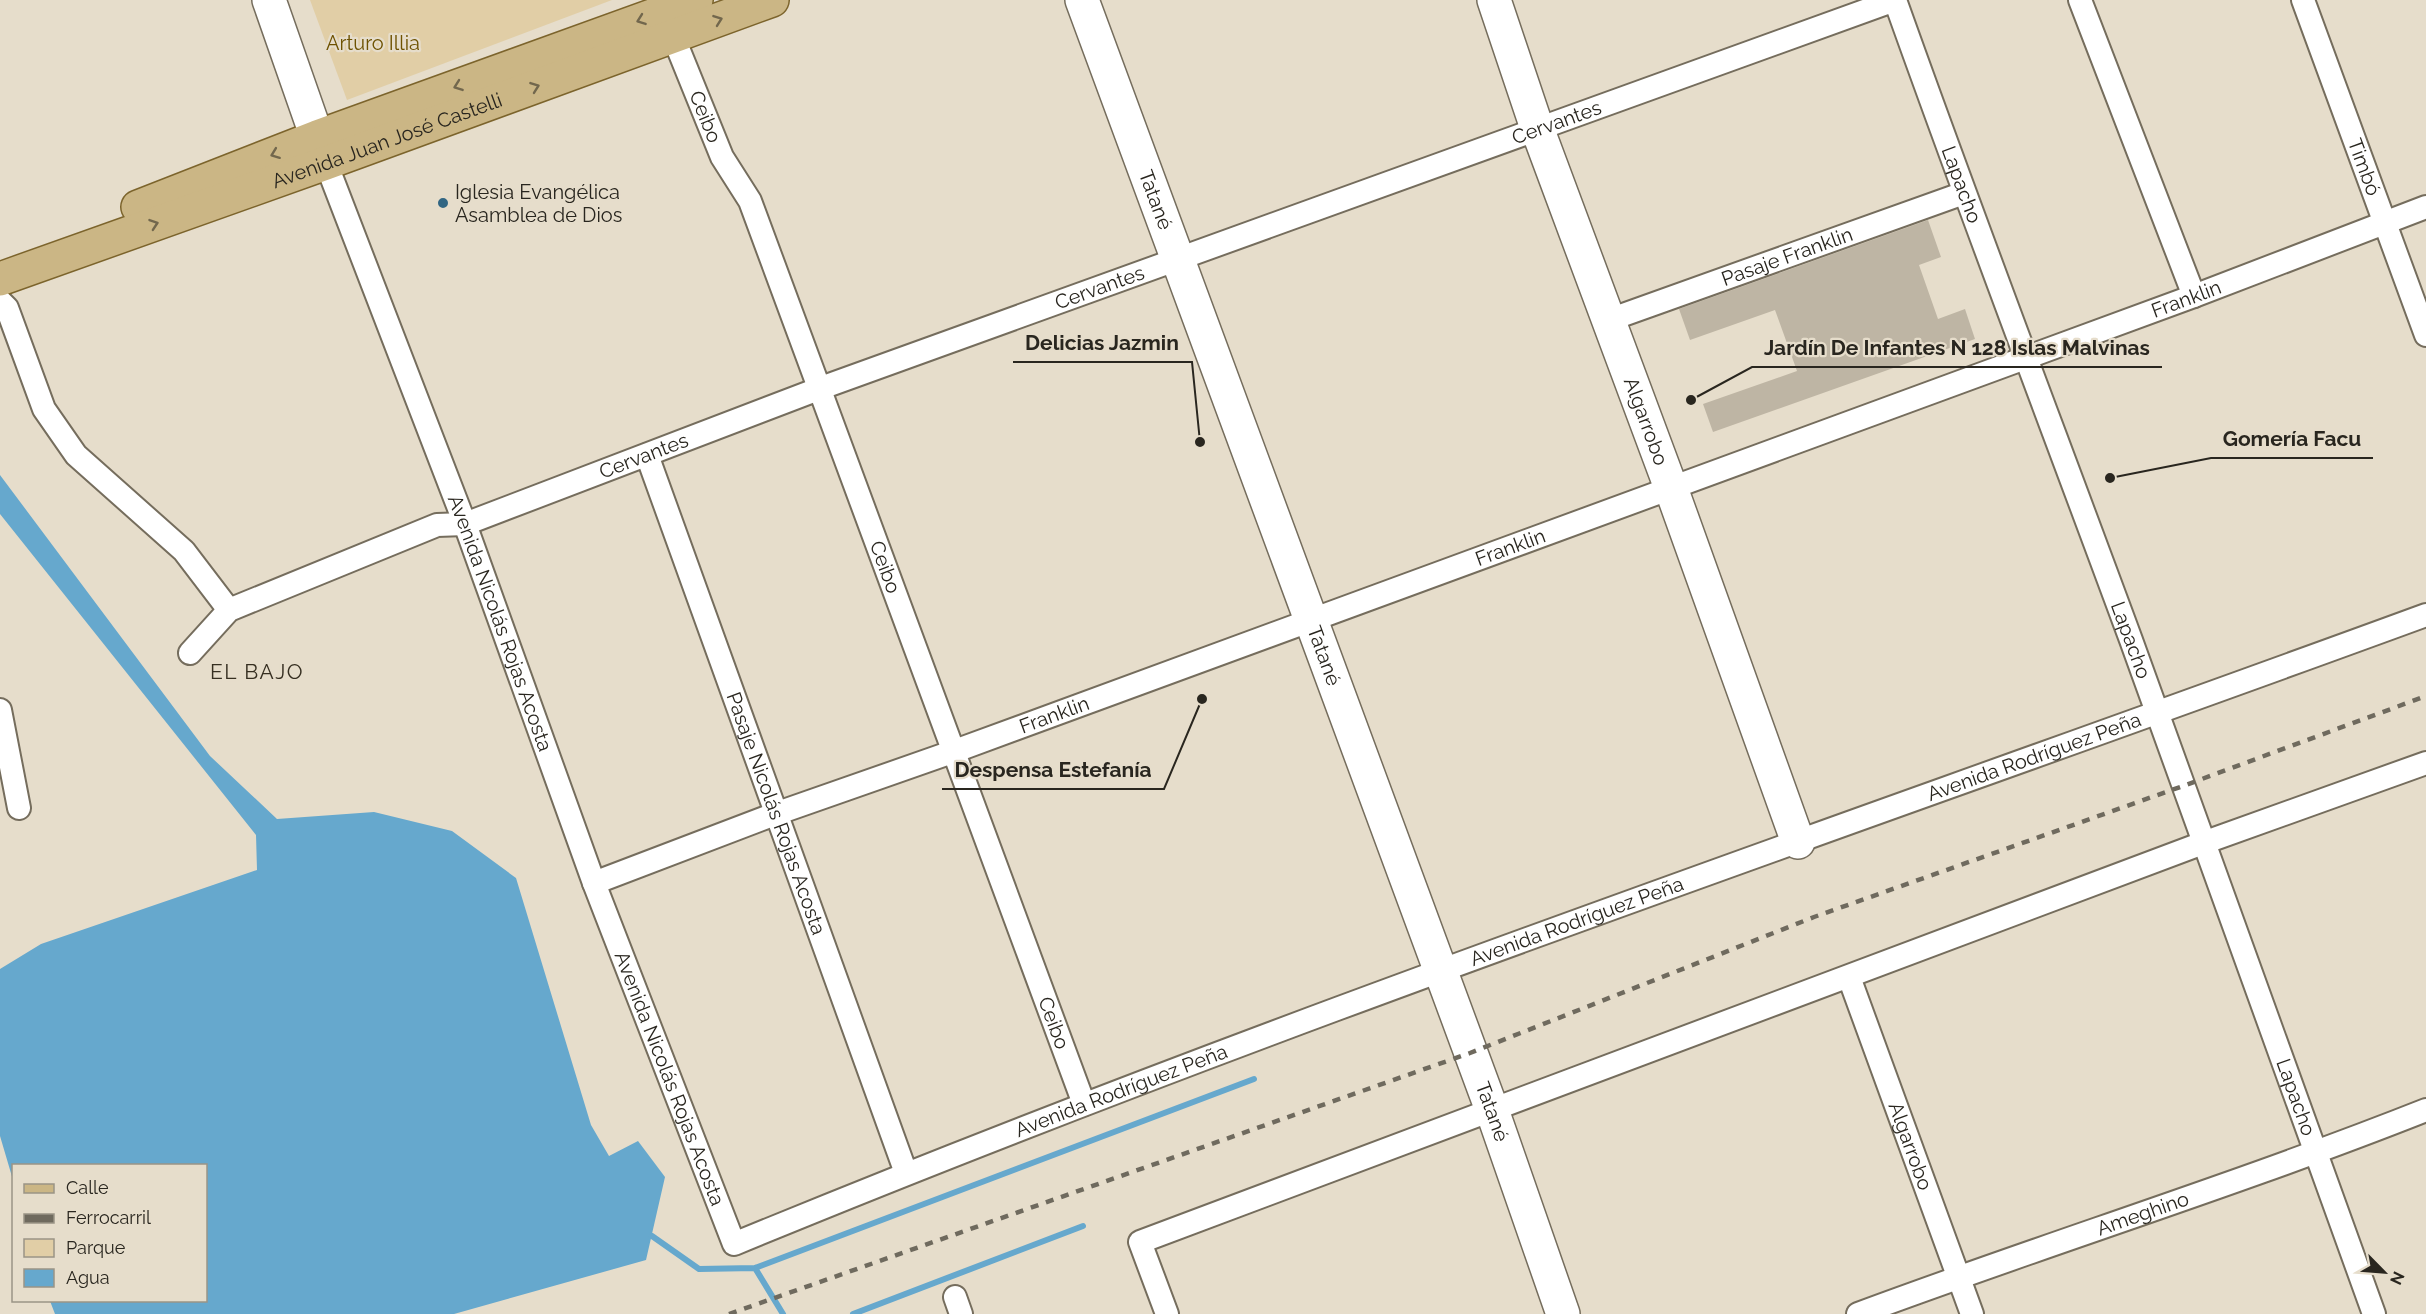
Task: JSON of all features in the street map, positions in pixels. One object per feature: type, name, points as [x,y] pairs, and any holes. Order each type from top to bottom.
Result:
[{"type":"main road","name":"Avenida Juan José Castelli","points":[[0,279],[322,150],[680,11],[772,0]]},
{"type":"main road","name":"Avenida Juan José Castelli","points":[[0,261],[322,150]]},
{"type":"street","name":"Avenida Nicolás Rojas Acosta","points":[[269,0],[322,150],[465,524],[594,884],[734,1244]]},
{"type":"street","name":"Tatané","points":[[1082,0],[1492,1110],[1563,1314]]},
{"type":"street","name":"Algarrobo","points":[[1494,0],[1538,128],[1798,842]]},
{"type":"street","name":"Cervantes","points":[[190,653],[229,610],[437,525],[465,524],[821,388],[1895,0]]},
{"type":"street","name":"Lapacho","points":[[1895,0],[1964,193],[2158,713],[2374,1314]]},
{"type":"street","points":[[2080,0],[2194,296]]},
{"type":"street","name":"Timbó","points":[[2303,0],[2426,335]]},
{"type":"street","name":"Ceibo","points":[[680,11],[722,157],[750,201],[1084,1104]]},
{"type":"street","name":"Pasaje Franklin","points":[[1609,320],[1964,193]]},
{"type":"street","name":"Franklin","points":[[594,884],[775,813],[955,751],[2194,296],[2426,207]]},
{"type":"street","points":[[0,301],[7,308],[44,409],[76,455],[184,551],[229,610]]},
{"type":"street","name":"Pasaje Nicolás Rojas Acosta","points":[[646,455],[906,1173]]},
{"type":"street","name":"Avenida Rodríguez Peña","points":[[734,1244],[906,1173],[1439,970],[2426,615]]},
{"type":"street","points":[[0,710],[20,808]]},
{"type":"street","points":[[1167,1314],[1140,1242],[2203,843],[2426,763]]},
{"type":"street","name":"Algarrobo","points":[[1849,977],[1972,1314]]},
{"type":"street","name":"Ameghino","points":[[1858,1314],[1958,1276],[2316,1154],[2426,1110]]},
{"type":"green space","name":"Arturo Illia","points":[[310,0],[612,0],[347,100]]},
{"type":"water","points":[[0,475],[210,756],[277,819],[374,812],[452,831],[516,878],[591,1125],[609,1156],[638,1141],[665,1177],[646,1260],[454,1314],[55,1314],[50,1302],[207,1302],[207,1164],[12,1164],[12,1177],[0,1136],[0,969],[41,944],[257,870],[256,835],[0,514]]},
{"type":"building","points":[[1928,220],[1941,257],[1919,265],[1938,319],[1965,309],[1975,339],[1713,432],[1703,404],[1797,371],[1775,310],[1690,340],[1679,309]]},
{"type":"waterway","points":[[652,1236],[699,1269],[755,1268],[1254,1079]]},
{"type":"waterway","points":[[853,1314],[1083,1226]]},
{"type":"waterway","points":[[755,1268],[783,1314]]},
{"type":"railway","points":[[729,1314],[1470,1053],[1814,917],[2183,786],[2426,696]]},
{"type":"place","name":"Iglesia Evangélica Asamblea de Dios","points":[[443,203]]},
{"type":"place","name":"Jardín De Infantes N 128 Islas Malvinas","points":[[1691,400]]},
{"type":"place","name":"Delicias Jazmin","points":[[1200,442]]},
{"type":"place","name":"Gomería Facu","points":[[2110,478]]},
{"type":"place","name":"Despensa Estefanía","points":[[1202,699]]},
{"type":"district","name":"EL BAJO","points":[[257,672]]}]
